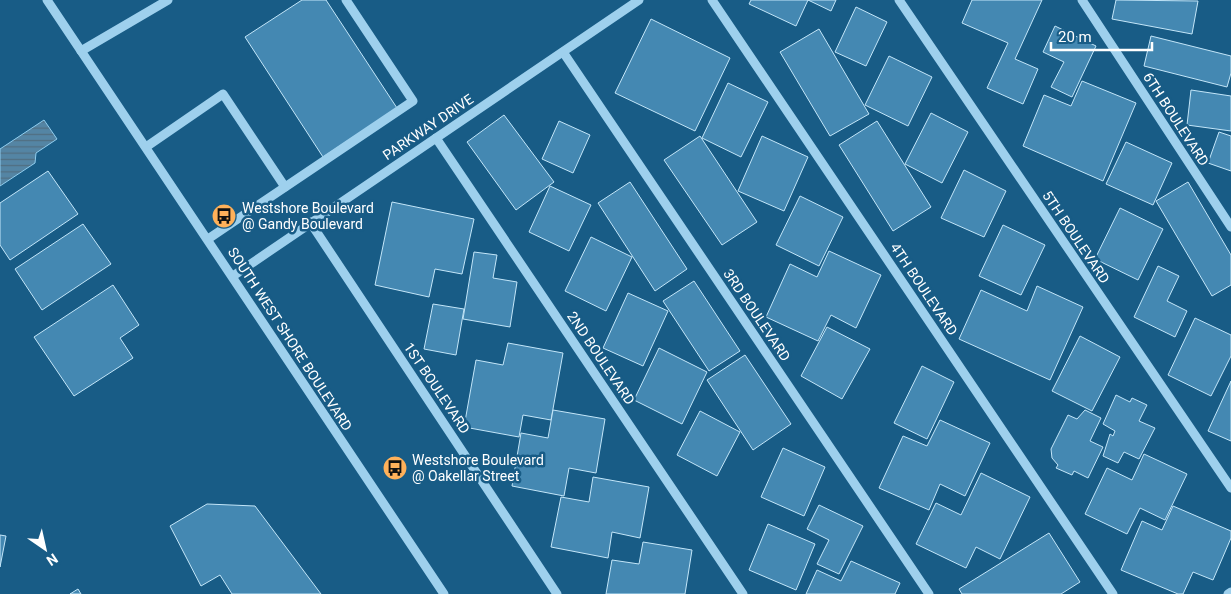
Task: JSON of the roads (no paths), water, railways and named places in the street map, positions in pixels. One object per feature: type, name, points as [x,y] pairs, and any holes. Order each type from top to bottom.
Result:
[{"type":"street","name":"SOUTH WEST SHORE BOULEVARD","points":[[47,0],[444,594]]},
{"type":"street","points":[[81,51],[168,0]]},
{"type":"street","points":[[208,239],[413,102],[346,0]]},
{"type":"street","name":"PARKWAY DRIVE","points":[[233,276],[638,0]]},
{"type":"street","name":"4TH BOULEVARD","points":[[712,0],[1113,594]]},
{"type":"street","name":"5TH BOULEVARD","points":[[899,0],[1231,488]]},
{"type":"street","name":"6TH BOULEVARD","points":[[1082,0],[1231,227]]},
{"type":"street","name":"3RD BOULEVARD","points":[[563,52],[929,594]]},
{"type":"street","points":[[146,147],[223,94],[285,187]]},
{"type":"street","name":"2ND BOULEVARD","points":[[436,138],[743,594]]},
{"type":"street","name":"1ST BOULEVARD","points":[[310,222],[557,594]]},
{"type":"water","points":[[44,120],[57,139],[36,153],[35,163],[0,186],[0,149]]},
{"type":"place","name":"Westshore Boulevard @ Gandy Boulevard","points":[[224,216]]},
{"type":"place","name":"Westshore Boulevard @ Oakellar Street","points":[[395,468]]}]
